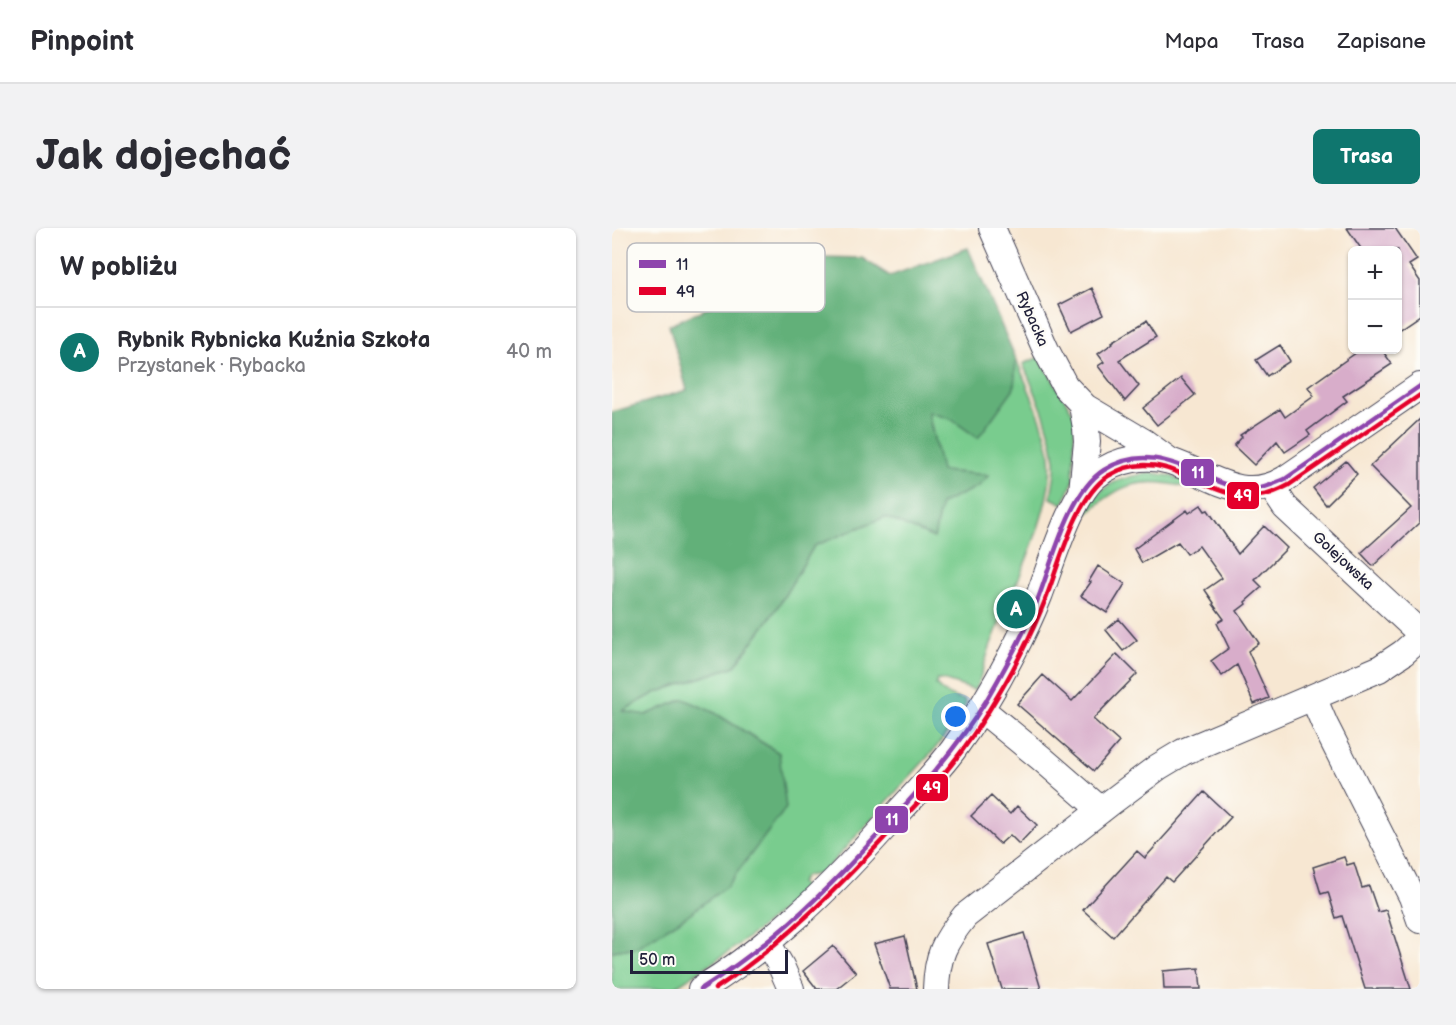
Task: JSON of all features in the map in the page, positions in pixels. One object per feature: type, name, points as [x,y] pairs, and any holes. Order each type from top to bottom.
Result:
[{"type":"street","name":"Rybacka","points":[[992,228],[1065,386],[1082,405],[1170,461]]},
{"type":"street","points":[[701,989],[788,926],[875,837],[947,757],[981,709],[1024,633],[1071,514],[1082,490],[1094,477],[1131,459],[1155,458],[1170,461],[1211,480],[1231,486],[1257,489],[1271,486],[1420,386]]},
{"type":"street","points":[[1082,405],[1087,442],[1082,490]]},
{"type":"street","name":"Golejowska","points":[[1271,486],[1290,512],[1420,633]]},
{"type":"street","points":[[936,989],[937,970],[943,948],[951,933],[965,916],[1158,767],[1183,752],[1379,669],[1420,638]]},
{"type":"street","points":[[1313,697],[1412,897],[1420,920]]},
{"type":"street","points":[[981,709],[1101,810]]},
{"type":"street","points":[[766,942],[781,966],[791,989]]},
{"type":"green space","points":[[968,248],[1016,359],[1014,388],[978,438],[951,419],[928,412],[941,471],[989,475],[979,486],[941,504],[934,538],[885,517],[814,546],[777,608],[735,666],[655,693],[622,711],[646,715],[684,699],[715,713],[779,753],[786,808],[727,886],[685,917],[637,947],[612,951],[612,412],[687,390],[669,325],[698,312],[825,312],[825,257],[862,258],[890,276]]},
{"type":"green space","points":[[1039,357],[1075,416],[1073,482],[1063,504],[1051,498],[1055,461],[1051,436],[1023,364]]},
{"type":"green space","points":[[1016,359],[1048,443],[1050,472],[1048,490],[1038,529],[1023,568],[1009,601],[1004,600],[997,615],[1002,617],[978,684],[974,690],[937,680],[936,685],[942,691],[964,700],[966,704],[951,728],[934,750],[828,867],[819,874],[805,876],[800,883],[807,889],[759,929],[672,989],[612,989],[612,951],[637,947],[685,917],[727,886],[779,753],[715,713],[684,699],[646,715],[621,712],[655,693],[735,666],[777,608],[814,546],[885,517],[934,538],[941,504],[979,486],[988,475],[941,471],[928,411],[951,419],[978,438],[1013,388]]},
{"type":"green space","points":[[1153,473],[1189,482],[1185,487],[1156,482],[1132,485],[1120,489],[1087,514],[1083,514],[1103,489],[1121,480]]},
{"type":"building","points":[[1347,228],[1395,228],[1417,260],[1409,265],[1420,281],[1420,315],[1402,327],[1402,246],[1359,246]]},
{"type":"building","points":[[1092,288],[1104,314],[1071,331],[1059,305]]},
{"type":"building","points":[[1146,321],[1156,337],[1119,360],[1139,386],[1125,401],[1098,366],[1104,362],[1098,354],[1112,342]]},
{"type":"building","points":[[1280,345],[1290,361],[1267,376],[1256,360]]},
{"type":"building","points":[[1354,354],[1385,354],[1392,364],[1343,396],[1347,401],[1307,431],[1310,435],[1285,452],[1277,441],[1254,465],[1234,446],[1242,437],[1240,435],[1280,409],[1285,417],[1314,396],[1308,387]]},
{"type":"building","points":[[1181,378],[1195,395],[1157,425],[1143,408]]},
{"type":"building","points":[[1420,419],[1420,522],[1373,566],[1361,553],[1411,508],[1370,466]]},
{"type":"building","points":[[1346,461],[1357,474],[1326,505],[1313,488]]},
{"type":"building","points":[[1201,505],[1205,511],[1208,510],[1238,554],[1264,526],[1287,548],[1255,580],[1262,587],[1237,611],[1259,643],[1248,651],[1269,698],[1254,704],[1237,665],[1222,676],[1211,661],[1229,648],[1217,623],[1224,619],[1205,590],[1222,578],[1199,546],[1187,554],[1178,542],[1142,563],[1134,549],[1187,510],[1189,513]]},
{"type":"building","points":[[1098,566],[1125,584],[1107,613],[1081,596]]},
{"type":"building","points":[[1119,619],[1137,640],[1123,651],[1106,630]]},
{"type":"building","points":[[1117,654],[1137,674],[1093,719],[1119,742],[1094,771],[1017,704],[1043,675],[1072,701]]},
{"type":"building","points":[[1204,792],[1231,817],[1172,882],[1166,877],[1113,937],[1083,910],[1137,851],[1145,858]]},
{"type":"building","points":[[991,796],[1010,814],[1017,806],[1037,825],[1019,844],[1010,835],[1000,844],[971,816]]},
{"type":"building","points":[[1344,857],[1347,865],[1354,863],[1362,888],[1369,886],[1378,912],[1386,910],[1411,989],[1365,989],[1342,916],[1336,918],[1328,892],[1321,894],[1313,867]]},
{"type":"building","points":[[1024,933],[1041,989],[1002,989],[988,944]]},
{"type":"building","points":[[905,936],[917,989],[890,989],[874,944]]},
{"type":"building","points":[[833,946],[856,973],[836,989],[817,989],[803,971]]},
{"type":"building","points":[[1199,968],[1201,989],[1164,989],[1163,971]]},
{"type":"transit line","name":"11","points":[[701,989],[765,943],[817,897],[898,813],[951,751],[986,701],[1017,645],[1034,609],[1070,514],[1091,481],[1104,470],[1130,459],[1154,459],[1179,465],[1235,487],[1263,488],[1285,479],[1420,386]]},
{"type":"transit line","name":"49","points":[[715,989],[762,955],[826,897],[920,801],[957,757],[986,715],[1021,654],[1042,608],[1076,518],[1096,486],[1108,476],[1128,467],[1147,465],[1183,474],[1218,490],[1236,495],[1268,494],[1289,485],[1420,395]]},
{"type":"place","name":"Rybnik Rybnicka Kuźnia Szkoła","points":[[1016,609]]}]
